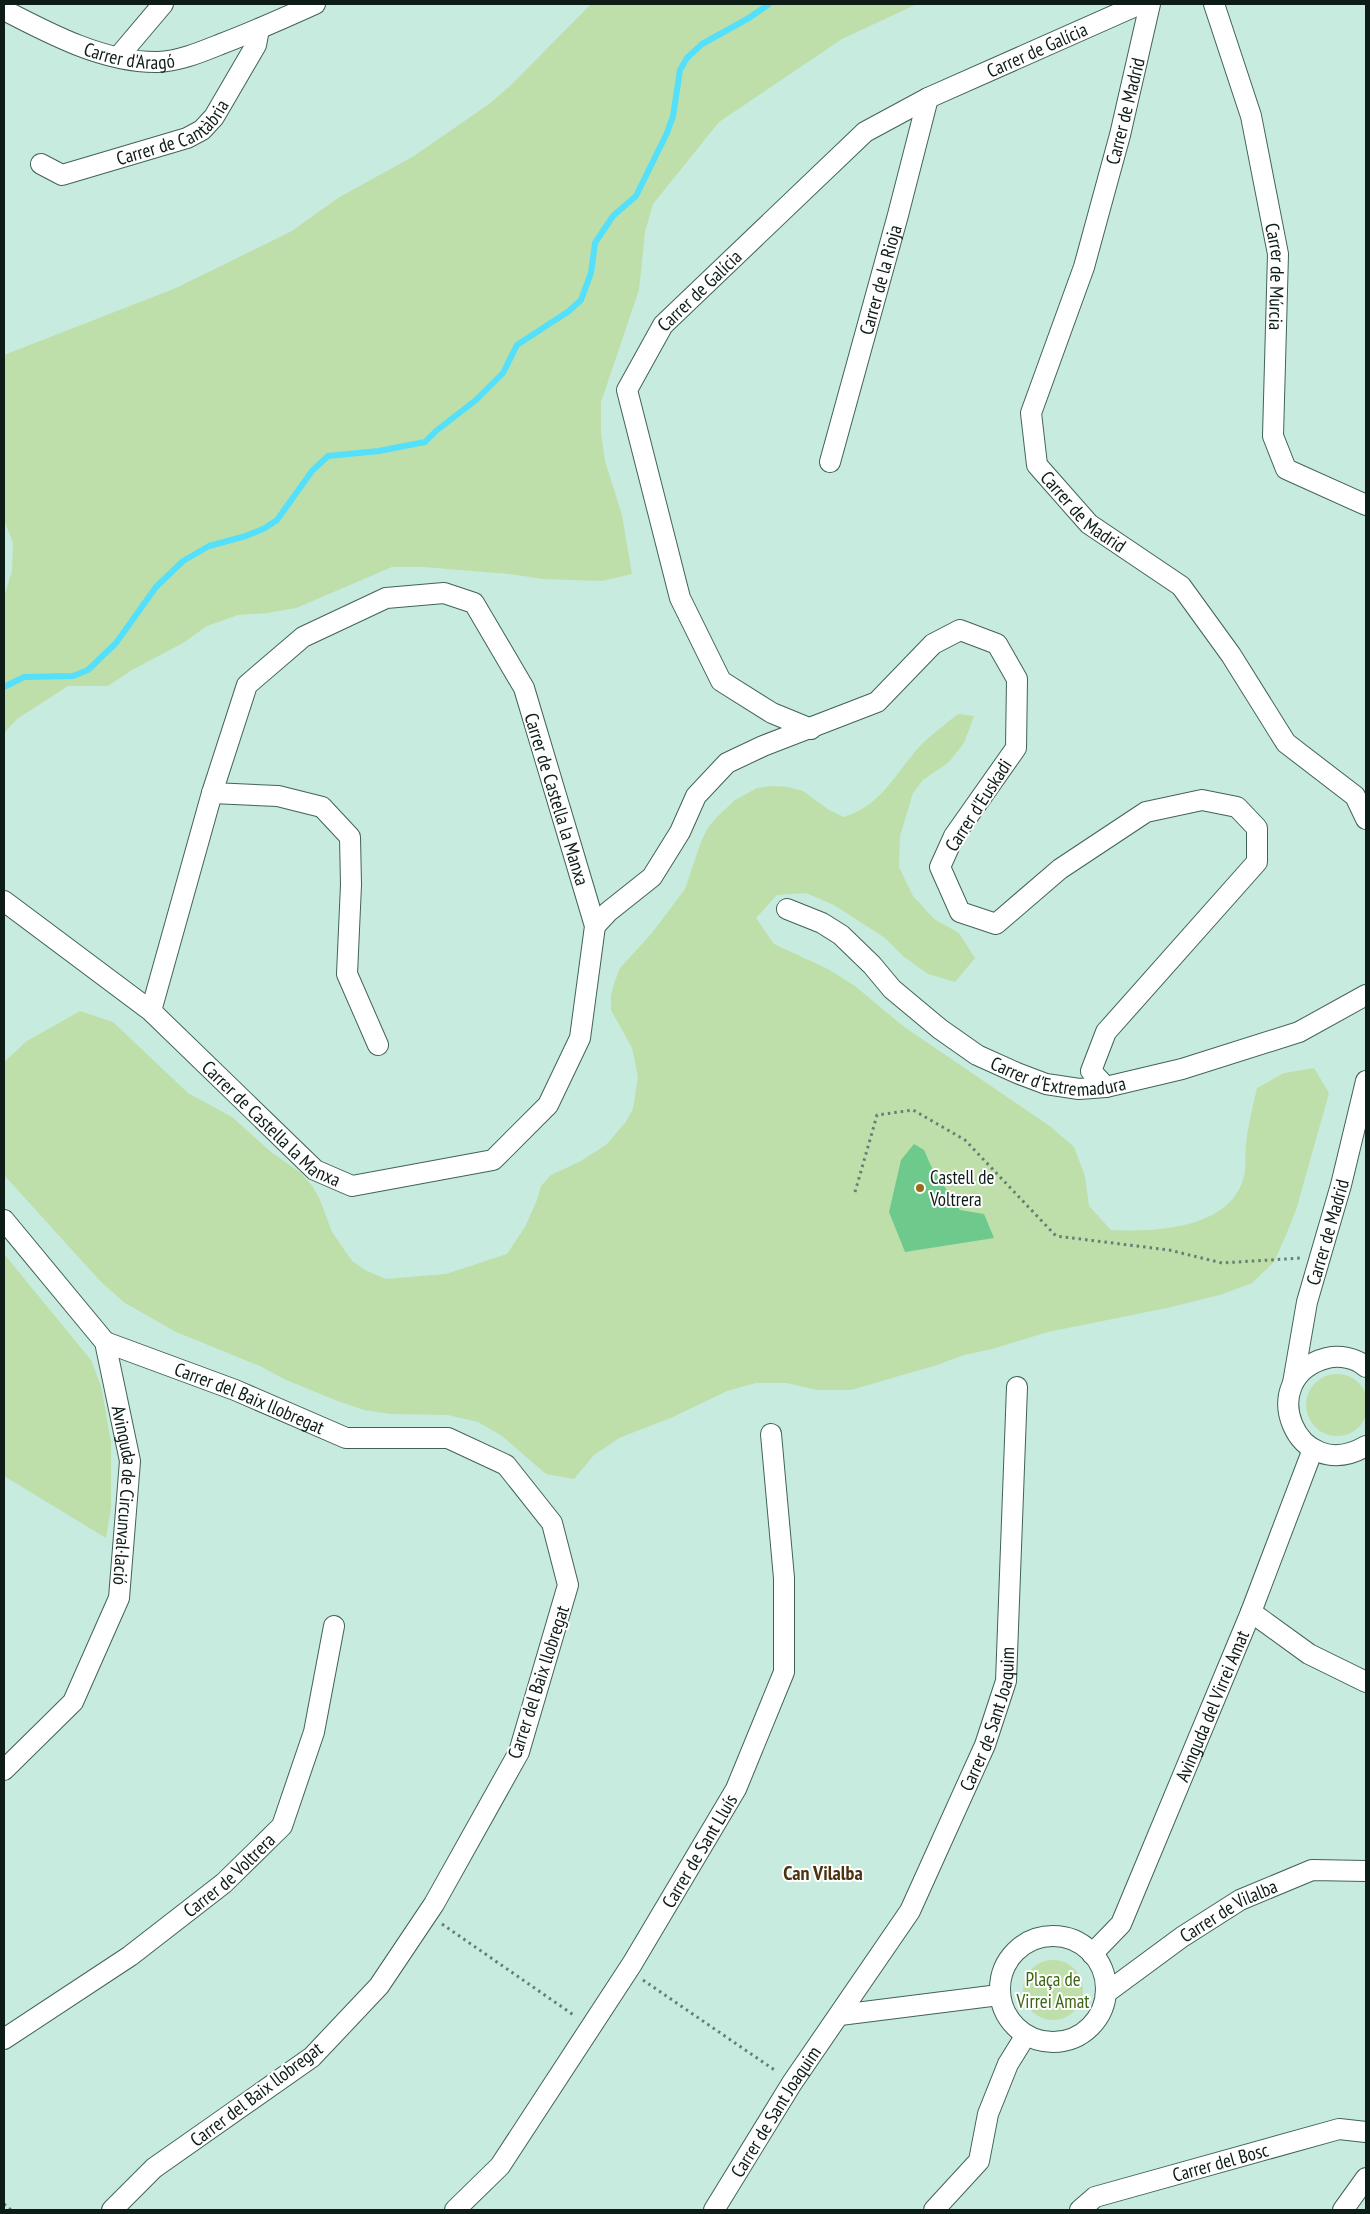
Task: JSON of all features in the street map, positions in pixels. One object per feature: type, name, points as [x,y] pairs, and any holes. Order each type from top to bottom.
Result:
[{"type":"street","points":[[119,56],[163,4]]},
{"type":"street","name":"Carrer d'Aragó","points":[[4,10],[44,32],[81,47],[119,56],[159,62],[180,58],[259,29],[315,4]]},
{"type":"street","name":"Carrer de Galícia","points":[[811,729],[772,713],[721,681],[680,598],[627,390],[663,325],[865,132],[928,98],[1140,4]]},
{"type":"street","name":"Carrer de Madrid","points":[[1150,4],[1120,135],[1084,267],[1031,413],[1037,465],[1089,524],[1181,586],[1232,654],[1286,743],[1355,796],[1366,819]]},
{"type":"street","name":"Carrer de Múrcia","points":[[1214,4],[1251,116],[1278,254],[1273,436],[1286,468],[1366,505]]},
{"type":"street","name":"Carrer de Cantàbria","points":[[41,164],[62,175],[187,138],[202,130],[214,117],[256,45],[259,29]]},
{"type":"street","name":"Carrer de la Rioja","points":[[830,462],[928,98]]},
{"type":"street","name":"Carrer de Castella la Manxa","points":[[4,900],[151,1011],[315,1170],[352,1186],[494,1160],[548,1105],[580,1038],[595,926],[524,688],[474,603],[444,592],[386,598],[303,637],[247,685],[212,793],[151,1011]]},
{"type":"street","name":"Carrer d'Euskadi","points":[[595,926],[608,912],[652,877],[680,832],[696,796],[727,764],[763,746],[877,702],[933,644],[960,630],[997,644],[1017,679],[1016,748],[954,836],[940,867],[960,912],[996,924],[1060,869],[1146,812],[1202,800],[1237,807],[1257,828],[1257,862],[1106,1032],[1091,1071],[1106,1087]]},
{"type":"street","points":[[212,793],[278,796],[322,807],[350,837],[351,885],[347,974],[378,1045]]},
{"type":"street","name":"Carrer d'Extremadura","points":[[787,909],[822,923],[841,935],[872,965],[892,989],[940,1029],[977,1055],[1017,1074],[1046,1084],[1079,1089],[1106,1087],[1182,1070],[1300,1032],[1366,995]]},
{"type":"street","name":"Carrer de Madrid","points":[[1313,1449],[1301,1440],[1292,1427],[1288,1413],[1288,1397],[1293,1383],[1307,1302],[1366,1081]]},
{"type":"street","name":"Avinguda de Circunval·lació","points":[[4,1220],[105,1342],[130,1461],[119,1598],[73,1702],[4,1770]]},
{"type":"street","name":"Carrer del Baix llobregat","points":[[105,1342],[235,1390],[346,1438],[448,1438],[506,1465],[552,1523],[568,1585],[521,1743],[514,1760],[427,1914],[379,1986],[312,2057],[154,2168],[112,2210]]},
{"type":"street","points":[[1293,1383],[1303,1370],[1317,1361],[1332,1357],[1349,1358],[1366,1367]]},
{"type":"street","name":"Carrer de Sant Joaquim","points":[[714,2210],[792,2083],[910,1911],[985,1745],[1006,1681],[1017,1386]]},
{"type":"street","name":"Carrer de Sant Lluís","points":[[454,2210],[500,2166],[627,1972],[736,1789],[784,1672],[784,1578],[770,1434]]},
{"type":"street","points":[[1313,1449],[1326,1455],[1341,1456],[1366,1446]]},
{"type":"street","name":"Avinguda del Virrei Amat","points":[[1092,1954],[1121,1924],[1251,1612],[1313,1449]]},
{"type":"street","points":[[1251,1612],[1308,1654],[1366,1682]]},
{"type":"street","name":"Carrer de Voltrera","points":[[4,2039],[138,1950],[224,1883],[282,1826],[314,1732],[334,1626]]},
{"type":"street","name":"Carrer de Vilalba","points":[[1106,1993],[1182,1937],[1240,1900],[1312,1870],[1366,1871]]},
{"type":"street","points":[[1047,1936],[1064,1937],[1080,1943],[1101,1965],[1106,1993],[1102,2010],[1097,2018],[1092,2025],[1078,2036],[1061,2042],[1043,2042],[1026,2035],[1013,2025],[1004,2011],[1000,1995],[1000,1978],[1006,1963],[1017,1950],[1031,1940],[1047,1936]]},
{"type":"street","points":[[840,2015],[1000,1995]]},
{"type":"street","points":[[934,2210],[979,2161],[988,2114],[1008,2064],[1026,2035]]},
{"type":"street","name":"Carrer del Bosc","points":[[1080,2210],[1096,2197],[1320,2134],[1339,2129],[1366,2132]]},
{"type":"street","points":[[1343,2210],[1366,2178]]},
{"type":"path","points":[[855,1192],[877,1115],[913,1110],[965,1140],[1056,1236],[1169,1250],[1222,1263],[1298,1258],[1318,1264]]},
{"type":"path","points":[[427,1914],[591,2027]]},
{"type":"path","points":[[627,1972],[653,1986],[792,2083]]},
{"type":"path","points":[[4,2204],[11,2210]]},
{"type":"green space","points":[[591,4],[917,4],[842,39],[719,122],[653,204],[645,232],[639,290],[601,402],[601,433],[605,461],[622,515],[632,574],[602,581],[543,579],[510,574],[423,567],[392,567],[296,608],[238,615],[207,626],[183,643],[132,670],[108,686],[68,686],[17,719],[4,733],[4,597],[12,571],[13,543],[4,520],[4,355],[176,288],[292,231],[338,198],[414,156],[489,104],[510,86]]},
{"type":"green space","points":[[958,714],[974,716],[964,743],[949,762],[923,780],[913,793],[900,836],[899,867],[913,896],[934,919],[959,933],[975,958],[955,982],[928,974],[904,957],[885,938],[834,905],[806,893],[777,895],[756,918],[774,944],[828,969],[855,986],[903,1026],[1051,1127],[1074,1147],[1085,1176],[1089,1206],[1111,1230],[1171,1228],[1211,1216],[1227,1205],[1239,1190],[1245,1171],[1247,1137],[1257,1088],[1284,1073],[1314,1068],[1329,1093],[1297,1207],[1274,1262],[1252,1283],[1223,1294],[1167,1308],[1048,1332],[992,1349],[964,1355],[937,1365],[851,1390],[817,1390],[787,1383],[756,1383],[727,1391],[673,1417],[619,1438],[594,1455],[574,1479],[546,1474],[502,1436],[478,1422],[448,1415],[390,1414],[364,1410],[284,1379],[260,1366],[176,1332],[125,1303],[102,1283],[4,1175],[4,1062],[27,1041],[80,1011],[113,1022],[188,1093],[232,1117],[271,1152],[301,1173],[313,1187],[320,1200],[332,1232],[352,1261],[365,1270],[386,1279],[446,1274],[507,1254],[525,1227],[541,1186],[551,1175],[579,1162],[606,1145],[625,1123],[633,1109],[638,1077],[632,1048],[611,1010],[611,995],[615,981],[620,968],[652,933],[685,889],[701,842],[707,829],[717,817],[735,800],[757,788],[772,786],[788,787],[803,791],[829,810],[844,817],[857,812],[879,796],[922,744]]},
{"type":"green space","points":[[4,1254],[91,1360],[101,1386],[111,1442],[111,1508],[106,1538],[4,1476]]},
{"type":"green space","points":[[1337,1374],[1349,1376],[1359,1383],[1366,1393],[1368,1405],[1366,1417],[1359,1427],[1349,1434],[1337,1436],[1325,1434],[1315,1427],[1308,1417],[1306,1405],[1308,1393],[1315,1383],[1325,1376]]},
{"type":"green space","name":"Plaça de Virrei Amat","points":[[1053,1960],[1070,1965],[1078,1973],[1083,1990],[1078,2007],[1070,2015],[1053,2020],[1036,2015],[1028,2007],[1023,1990],[1028,1973],[1036,1965]]},
{"type":"building","name":"Castell de Voltrera","points":[[914,1144],[924,1150],[931,1166],[960,1210],[984,1214],[994,1238],[905,1252],[889,1212],[901,1160]]},
{"type":"waterway","points":[[4,687],[24,677],[73,676],[88,670],[116,643],[156,587],[183,561],[209,546],[246,536],[265,528],[277,520],[312,471],[328,456],[379,451],[425,442],[476,400],[503,373],[517,345],[569,311],[581,300],[591,273],[595,243],[613,216],[636,196],[667,133],[673,116],[680,70],[687,58],[702,44],[749,18],[769,4]]},
{"type":"place","name":"Castell de Voltrera","points":[[920,1188]]},
{"type":"district","name":"Can Vilalba","points":[[823,1873]]}]
